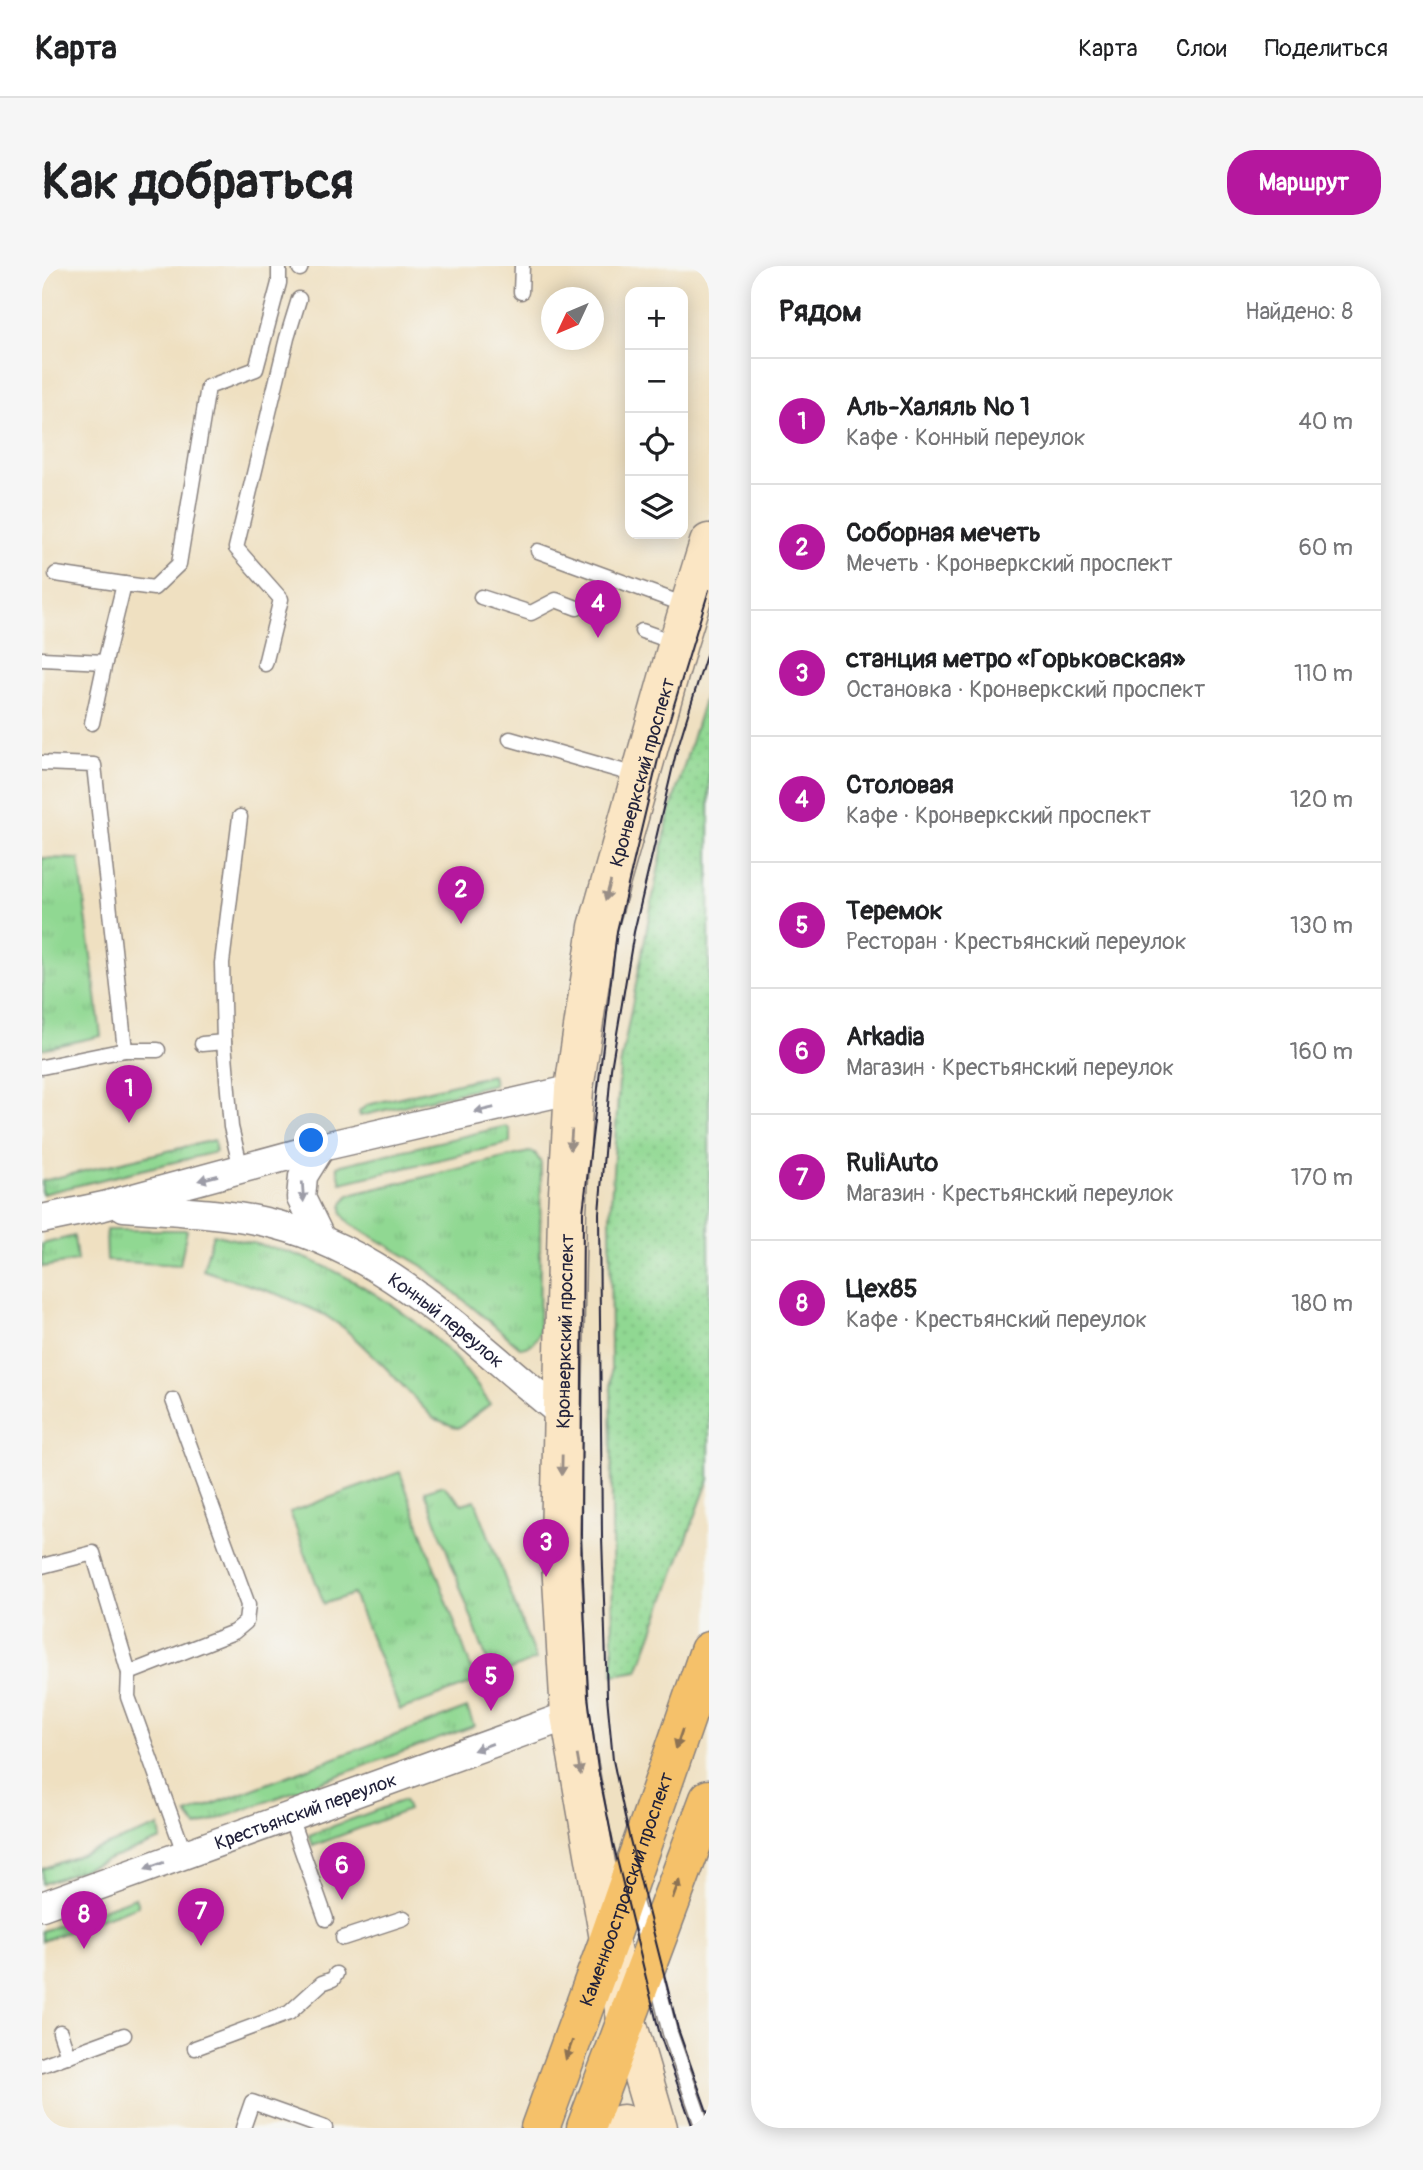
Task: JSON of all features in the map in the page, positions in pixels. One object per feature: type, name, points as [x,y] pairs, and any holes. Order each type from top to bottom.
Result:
[{"type":"main road","name":"Каменноостровский проспект","points":[[540,2128],[709,1651]]},
{"type":"main road","points":[[586,2128],[709,1799]]},
{"type":"street","name":"Кронверкский проспект","points":[[658,2128],[627,2022],[609,1939],[570,1715],[560,1545],[567,1211],[574,1089],[598,927],[709,543]]},
{"type":"street","name":"Конный переулок","points":[[42,1219],[104,1206],[321,1147],[574,1089]]},
{"type":"street","points":[[321,1147],[303,1176],[302,1198],[321,1239]]},
{"type":"street","name":"Конный переулок","points":[[104,1206],[262,1221],[321,1239],[373,1265],[415,1293],[563,1415]]},
{"type":"street","name":"Крестьянский переулок","points":[[42,1906],[570,1715]]},
{"type":"street","points":[[607,2128],[622,2124],[638,2128]]},
{"type":"lane","points":[[56,574],[153,588],[179,564],[208,387],[256,369],[278,283],[279,266]]},
{"type":"lane","points":[[521,292],[522,266]]},
{"type":"lane","points":[[265,664],[281,599],[236,548],[299,299]]},
{"type":"lane","points":[[538,551],[689,606]]},
{"type":"lane","points":[[92,723],[124,584]]},
{"type":"lane","points":[[481,597],[531,613],[556,600],[577,608]]},
{"type":"lane","points":[[642,631],[678,643]]},
{"type":"lane","points":[[42,659],[105,662]]},
{"type":"lane","points":[[510,739],[640,777]]},
{"type":"lane","points":[[42,763],[94,765],[125,1051]]},
{"type":"lane","points":[[240,817],[222,963],[224,1042],[231,1127],[241,1169]]},
{"type":"lane","points":[[202,1044],[224,1042]]},
{"type":"lane","points":[[42,1068],[125,1051],[158,1050]]},
{"type":"lane","points":[[129,1673],[234,1632],[246,1622],[248,1605],[173,1400]]},
{"type":"lane","points":[[42,1566],[93,1553],[129,1673],[128,1697],[185,1855]]},
{"type":"lane","points":[[290,1816],[326,1919]]},
{"type":"lane","points":[[629,1881],[670,2033],[704,2128]]},
{"type":"lane","points":[[343,1938],[404,1918]]},
{"type":"lane","points":[[195,2048],[289,2014],[323,1983],[334,1979],[336,1974]]},
{"type":"lane","points":[[60,2032],[68,2056]]},
{"type":"lane","points":[[42,2065],[124,2035]]},
{"type":"lane","points":[[243,2128],[252,2102],[325,2128]]},
{"type":"green space","points":[[709,683],[709,1479],[638,1671],[613,1675],[610,1216],[620,1067],[668,819]]},
{"type":"green space","points":[[42,858],[79,859],[101,1036],[42,1049]]},
{"type":"green space","points":[[492,1075],[494,1084],[360,1116],[359,1112],[367,1105]]},
{"type":"green space","points":[[506,1126],[510,1130],[510,1143],[341,1183],[337,1166]]},
{"type":"green space","points":[[214,1140],[216,1152],[42,1194],[42,1181]]},
{"type":"green space","points":[[529,1152],[535,1153],[541,1163],[539,1332],[533,1343],[521,1348],[423,1266],[351,1224],[342,1210],[349,1195]]},
{"type":"green space","points":[[106,1230],[187,1230],[180,1265],[107,1261]]},
{"type":"green space","points":[[213,1234],[311,1260],[374,1293],[413,1320],[446,1349],[464,1368],[490,1404],[458,1428],[433,1418],[344,1328],[323,1314],[280,1295],[203,1270]]},
{"type":"green space","points":[[74,1236],[77,1261],[42,1267],[42,1244]]},
{"type":"green space","points":[[400,1472],[476,1682],[400,1710],[353,1594],[324,1604],[290,1512]]},
{"type":"green space","points":[[443,1485],[462,1504],[475,1500],[536,1660],[493,1677],[425,1491]]},
{"type":"green space","points":[[467,1708],[474,1726],[197,1827],[187,1814]]},
{"type":"green space","points":[[404,1800],[408,1810],[313,1846],[309,1835]]},
{"type":"green space","points":[[159,1826],[161,1840],[42,1884],[42,1869]]},
{"type":"green space","points":[[135,1897],[138,1906],[42,1941],[42,1931]]},
{"type":"tram line","points":[[693,2128],[660,2035],[613,1843],[598,1769],[588,1697],[581,1533],[583,1212],[617,931],[660,751],[709,590]]},
{"type":"tram line","points":[[709,646],[676,753],[634,932],[611,1069],[599,1213],[602,1536],[607,1696],[613,1760],[629,1836],[678,2029],[709,2117]]},
{"type":"place","name":"Столовая","points":[[598,638]]},
{"type":"place","name":"Соборная мечеть","points":[[461,924]]},
{"type":"place","name":"Аль-Халяль № 1","points":[[129,1123]]},
{"type":"place","name":"станция метро «Горьковская»","points":[[546,1577]]},
{"type":"place","name":"Теремок","points":[[491,1711]]},
{"type":"place","name":"Arkadia","points":[[342,1900]]},
{"type":"place","name":"RuliAuto","points":[[201,1946]]},
{"type":"place","name":"Цех85","points":[[84,1949]]}]
